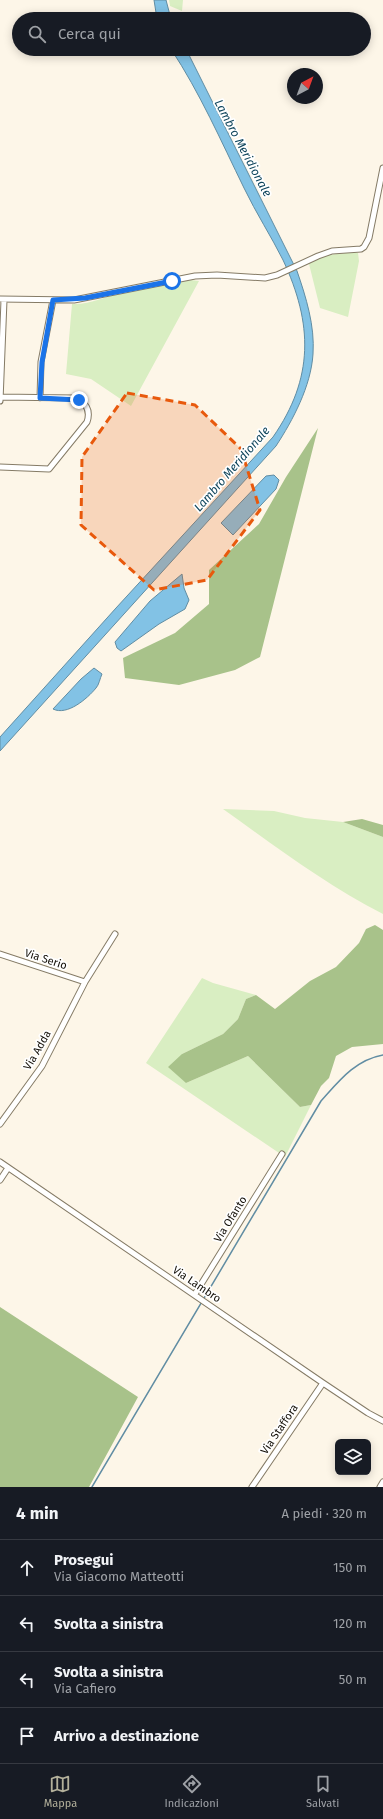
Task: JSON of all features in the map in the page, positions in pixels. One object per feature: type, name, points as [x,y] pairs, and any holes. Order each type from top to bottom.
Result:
[{"type":"street","points":[[0,401],[2,299],[53,300],[85,298],[195,276],[217,275],[266,278],[332,251],[361,249],[364,247],[368,238],[383,168]]},
{"type":"street","points":[[40,398],[42,362],[53,300]]},
{"type":"street","points":[[0,397],[79,400],[87,407],[89,413],[87,422],[49,469],[0,468]]},
{"type":"street","name":"Via Adda","points":[[0,1124],[42,1066],[85,982],[115,934]]},
{"type":"street","name":"Via Serio","points":[[0,954],[85,982]]},
{"type":"street","name":"Via Ofanto","points":[[196,1295],[282,1154]]},
{"type":"street","name":"Via Lambro","points":[[0,1162],[323,1383],[383,1421]]},
{"type":"street","points":[[0,1180],[8,1168]]},
{"type":"street","name":"Via Staffora","points":[[252,1487],[323,1383]]},
{"type":"street","points":[[380,1487],[383,1482]]},
{"type":"highlighted area","points":[[127,393],[195,405],[241,449],[260,510],[207,580],[154,590],[81,525],[82,457]]},
{"type":"green space","points":[[169,0],[183,0],[182,11],[170,6]]},
{"type":"green space","points":[[354,252],[358,253],[359,261],[348,317],[320,308],[309,264],[312,260],[328,255]]},
{"type":"green space","points":[[191,280],[199,281],[131,406],[91,379],[66,374],[72,304],[91,302],[132,290]]},
{"type":"green space","points":[[318,428],[260,657],[235,670],[179,685],[125,678],[123,658],[175,633],[209,604],[209,570],[259,524],[286,477]]},
{"type":"green space","points":[[223,809],[274,811],[305,818],[343,822],[383,837],[383,914],[321,878]]},
{"type":"green space","points":[[362,819],[383,825],[383,837],[343,822]]},
{"type":"green space","points":[[375,925],[383,930],[383,1044],[352,1047],[336,1056],[329,1078],[321,1086],[311,1105],[300,1107],[248,1056],[186,1083],[168,1067],[182,1054],[223,1034],[238,1019],[246,999],[256,995],[275,1009],[310,981],[336,967],[359,943],[366,929]]},
{"type":"green space","points":[[202,978],[213,983],[256,995],[246,999],[238,1019],[223,1034],[182,1054],[186,1083],[248,1056],[300,1107],[311,1105],[285,1157],[146,1063]]},
{"type":"green space","points":[[0,1307],[138,1397],[89,1487],[0,1487]]},
{"type":"water","points":[[154,0],[166,0],[169,12],[156,12]]},
{"type":"water","points":[[176,56],[190,56],[297,271],[307,301],[313,333],[312,366],[309,378],[295,414],[276,446],[0,751],[0,737],[273,437],[286,415],[296,393],[302,372],[305,350],[304,329],[300,306],[293,284],[283,260]]},
{"type":"water","points":[[274,475],[279,480],[276,489],[233,535],[221,523],[266,476]]},
{"type":"water","points":[[182,574],[184,588],[189,600],[185,609],[159,624],[121,651],[117,648],[115,642],[150,601]]},
{"type":"water","points":[[94,668],[102,674],[97,687],[92,692],[82,701],[70,708],[58,711],[53,709],[81,679]]},
{"type":"waterway","points":[[92,1487],[321,1101],[341,1079],[356,1066],[364,1061],[383,1055]]},
{"type":"route","points":[[79,400],[74,398],[40,398],[42,362],[53,300],[74,300],[172,281]]},
{"type":"water label","name":"Lambro Meridionale","points":[[243,148]]},
{"type":"water label","name":"Lambro Meridionale","points":[[232,469]]}]
